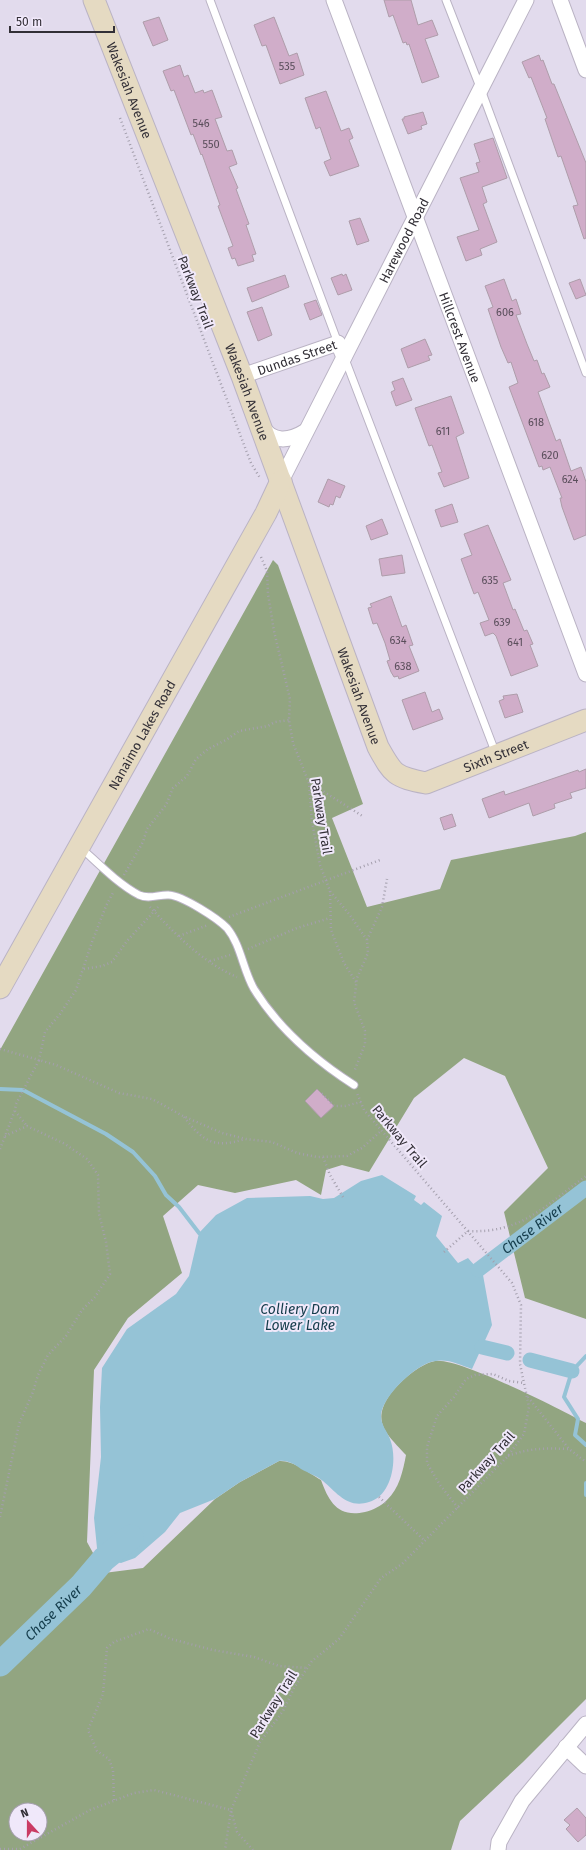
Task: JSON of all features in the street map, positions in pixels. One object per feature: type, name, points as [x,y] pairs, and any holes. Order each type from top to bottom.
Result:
[{"type":"street","name":"Wakesiah Avenue","points":[[94,0],[242,376],[378,746],[391,771],[405,779]]},
{"type":"street","name":"Hillcrest Avenue","points":[[334,0],[586,674]]},
{"type":"street","name":"Harewood Road","points":[[281,481],[526,0]]},
{"type":"street","points":[[560,0],[586,70]]},
{"type":"street","name":"Dundas Street","points":[[242,376],[338,343],[344,357]]},
{"type":"street","points":[[259,423],[267,434],[280,439],[291,438],[306,432]]},
{"type":"street","name":"Nanaimo Lakes Road","points":[[0,988],[272,500],[281,481]]},
{"type":"street","name":"Sixth Street","points":[[405,779],[426,783],[586,720]]},
{"type":"street","points":[[498,1850],[499,1842],[522,1801],[586,1724]]},
{"type":"street","points":[[566,1747],[586,1766]]},
{"type":"lane","points":[[210,0],[338,343]]},
{"type":"lane","points":[[446,0],[586,373]]},
{"type":"lane","points":[[344,357],[496,756]]},
{"type":"lane","points":[[79,846],[107,871],[141,896],[152,897],[170,895],[185,900],[208,914],[226,928],[235,940],[252,984],[280,1023],[297,1041],[327,1067],[354,1084]]},
{"type":"path","name":"Parkway Trail","points":[[118,111],[246,450],[254,469],[267,487],[272,500]]},
{"type":"path","name":"Parkway Trail","points":[[225,1850],[231,1810],[260,1742],[283,1711],[294,1688],[312,1660],[339,1639],[381,1578],[402,1564],[508,1456],[524,1434],[529,1407],[520,1364],[521,1305],[512,1283],[364,1110],[354,1084],[354,1070],[365,1044],[365,1031],[354,1002],[356,983],[368,952],[367,940],[349,914],[330,891],[320,865],[312,821],[309,783],[292,743],[289,720],[290,699],[274,631],[268,594],[267,571],[260,552]]},
{"type":"path","points":[[309,783],[364,817]]},
{"type":"path","points":[[223,919],[380,860]]},
{"type":"path","points":[[367,940],[382,907],[387,879]]},
{"type":"path","points":[[330,891],[331,930],[344,963],[356,983]]},
{"type":"path","points":[[84,969],[102,966],[112,962],[127,941],[170,895]]},
{"type":"path","points":[[141,896],[179,936],[209,961],[228,974],[252,984]]},
{"type":"path","points":[[209,961],[260,945],[297,928],[330,918]]},
{"type":"path","points":[[179,936],[216,922]]},
{"type":"path","points":[[0,1149],[16,1104],[38,1060],[56,1064],[119,1094],[152,1099],[166,1105],[183,1116],[222,1133],[246,1139],[272,1142],[297,1153],[324,1157],[347,1156],[362,1148],[381,1131]]},
{"type":"path","points":[[322,1094],[334,1106],[345,1106],[361,1102]]},
{"type":"path","points":[[0,1517],[19,1424],[33,1392],[38,1375],[48,1355],[66,1336],[82,1310],[94,1297],[110,1274],[106,1242],[99,1214],[98,1174],[87,1159],[65,1144],[27,1126],[15,1110]]},
{"type":"path","points":[[183,1116],[198,1134],[213,1143],[232,1144],[246,1139]]},
{"type":"path","points":[[5,1136],[27,1126]]},
{"type":"path","points":[[324,1157],[330,1175],[343,1197]]},
{"type":"path","points":[[444,1252],[468,1231],[486,1232],[507,1228],[526,1221],[586,1176]]},
{"type":"path","points":[[458,1508],[440,1485],[427,1463],[427,1447],[437,1416],[454,1397],[466,1379],[475,1375],[493,1374],[509,1382],[524,1383]]},
{"type":"path","points":[[527,1396],[569,1449],[585,1461]]},
{"type":"path","points":[[508,1456],[524,1450],[540,1448],[569,1449]]},
{"type":"path","points":[[380,1497],[425,1541]]},
{"type":"path","points":[[114,1800],[113,1770],[109,1759],[97,1751],[88,1730],[103,1694],[107,1648],[114,1642],[149,1629],[172,1639],[213,1650],[254,1657],[279,1666],[307,1668]]},
{"type":"path","points":[[0,1849],[20,1849],[90,1810],[134,1793],[154,1790],[231,1810],[238,1832],[253,1850]]},
{"type":"green space","points":[[273,560],[278,565],[363,804],[332,818],[367,907],[440,889],[451,860],[575,836],[586,832],[586,1319],[525,1298],[504,1212],[548,1168],[505,1076],[464,1058],[414,1098],[369,1172],[342,1165],[326,1170],[321,1195],[296,1180],[235,1193],[198,1185],[163,1216],[182,1273],[128,1318],[94,1370],[87,1542],[104,1573],[143,1568],[215,1499],[240,1482],[279,1461],[284,1461],[295,1465],[321,1480],[331,1501],[341,1510],[348,1513],[356,1513],[374,1509],[385,1502],[395,1491],[402,1473],[406,1455],[388,1435],[384,1428],[382,1414],[384,1405],[389,1396],[403,1380],[422,1366],[429,1363],[435,1361],[447,1362],[464,1367],[533,1396],[586,1423],[586,1699],[523,1762],[460,1821],[451,1850],[0,1850],[0,1050]]},
{"type":"water","name":"Colliery Dam Lower Lake","points":[[382,1175],[416,1196],[414,1200],[421,1205],[424,1202],[442,1216],[436,1236],[458,1263],[468,1258],[483,1275],[492,1325],[472,1369],[445,1361],[428,1363],[420,1367],[402,1382],[387,1400],[383,1408],[381,1419],[390,1439],[393,1466],[388,1485],[383,1492],[377,1498],[369,1502],[362,1504],[349,1502],[343,1499],[318,1478],[291,1463],[279,1461],[240,1482],[215,1499],[180,1513],[165,1532],[135,1558],[121,1563],[104,1559],[97,1548],[94,1518],[101,1457],[100,1407],[102,1368],[127,1329],[176,1294],[189,1276],[199,1233],[216,1215],[247,1198],[310,1196],[323,1199],[334,1198],[361,1181]]},
{"type":"building","points":[[384,0],[411,0],[418,25],[432,20],[438,35],[425,39],[439,77],[422,83],[409,44],[407,45],[406,42],[403,43],[393,15],[389,17]]},
{"type":"building","points":[[159,17],[168,40],[153,46],[143,22]]},
{"type":"building","points":[[274,17],[289,56],[297,53],[304,75],[280,84],[266,45],[262,46],[254,25]]},
{"type":"building","points":[[539,55],[541,61],[543,60],[552,84],[554,84],[586,163],[586,238],[584,239],[573,206],[578,205],[561,156],[558,157],[545,119],[547,118],[531,77],[529,78],[522,62]]},
{"type":"building","points":[[180,65],[184,77],[188,75],[195,93],[203,90],[204,93],[212,90],[222,117],[215,119],[227,151],[232,150],[237,164],[229,167],[238,188],[236,189],[249,224],[246,225],[256,254],[252,255],[254,261],[238,266],[235,258],[232,259],[228,248],[233,246],[218,206],[220,205],[202,154],[201,155],[193,134],[191,135],[174,90],[171,91],[163,71]]},
{"type":"building","points":[[326,91],[341,131],[349,128],[353,138],[349,140],[359,166],[330,176],[324,162],[331,159],[320,127],[316,129],[305,98]]},
{"type":"building","points":[[423,112],[427,124],[421,126],[422,129],[408,134],[402,119],[404,119],[404,117]]},
{"type":"building","points":[[493,138],[507,178],[482,187],[487,202],[483,204],[497,242],[480,249],[482,255],[466,261],[457,237],[479,230],[460,178],[479,172],[476,163],[480,162],[474,144]]},
{"type":"building","points":[[360,218],[369,241],[357,245],[349,221]]},
{"type":"building","points":[[342,274],[343,276],[346,274],[352,290],[338,295],[331,278]]},
{"type":"building","points":[[285,275],[289,287],[252,302],[247,288]]},
{"type":"building","points":[[504,279],[512,301],[516,299],[521,314],[516,315],[534,361],[537,360],[542,374],[544,373],[550,387],[538,392],[556,441],[560,439],[571,471],[581,467],[586,482],[586,535],[574,540],[562,507],[560,498],[562,498],[550,467],[543,470],[542,466],[539,467],[509,387],[518,383],[511,362],[508,363],[501,347],[488,309],[493,307],[485,286]]},
{"type":"building","points":[[580,279],[586,295],[576,299],[569,283]]},
{"type":"building","points":[[316,300],[322,315],[310,320],[304,304]]},
{"type":"building","points":[[262,307],[272,335],[258,341],[247,312]]},
{"type":"building","points":[[425,339],[432,355],[428,356],[430,360],[408,368],[401,349]]},
{"type":"building","points":[[403,378],[412,400],[396,406],[391,392],[395,390],[392,382]]},
{"type":"building","points":[[451,396],[464,433],[456,437],[469,478],[444,487],[438,473],[442,472],[432,445],[429,446],[415,408]]},
{"type":"building","points":[[328,479],[345,486],[340,498],[336,496],[333,505],[330,504],[329,507],[318,502]]},
{"type":"building","points":[[452,504],[458,522],[441,527],[435,510]]},
{"type":"building","points":[[382,519],[388,534],[371,540],[366,526]]},
{"type":"building","points":[[488,525],[511,580],[503,583],[513,610],[515,609],[524,631],[527,630],[533,644],[530,645],[538,666],[511,676],[496,636],[493,633],[485,636],[480,623],[489,620],[478,592],[474,594],[461,559],[472,555],[464,534]]},
{"type":"building","points":[[402,555],[405,573],[382,576],[379,559]]},
{"type":"building","points":[[391,596],[402,627],[406,625],[413,645],[409,646],[419,671],[399,679],[398,676],[394,677],[391,672],[387,661],[390,660],[385,643],[377,623],[373,624],[368,608],[372,607],[370,604]]},
{"type":"building","points":[[425,692],[432,712],[439,709],[443,719],[413,730],[402,700]]},
{"type":"building","points":[[517,694],[523,712],[505,718],[499,701],[504,699],[503,696]]},
{"type":"building","points":[[586,769],[586,788],[570,793],[572,798],[554,804],[555,808],[533,816],[529,803],[489,818],[482,799],[504,791],[505,795],[578,770],[579,772]]},
{"type":"building","points":[[452,814],[456,826],[444,830],[440,818]]},
{"type":"building","points":[[317,1089],[334,1106],[321,1118],[305,1101]]},
{"type":"building","points":[[577,1808],[586,1818],[586,1835],[578,1842],[566,1829],[570,1825],[564,1820]]},
{"type":"waterway","points":[[0,1089],[23,1090],[106,1134],[133,1152],[155,1176],[166,1195],[179,1207],[199,1233]]},
{"type":"waterway","name":"Chase River","points":[[478,1270],[586,1188]]},
{"type":"waterway","points":[[482,1347],[507,1353]]},
{"type":"waterway","points":[[586,1356],[572,1371],[564,1397],[578,1419],[575,1435],[586,1445]]},
{"type":"waterway","points":[[530,1360],[572,1371]]},
{"type":"waterway","points":[[586,1483],[586,1495]]},
{"type":"waterway","name":"Chase River","points":[[0,1664],[81,1586],[104,1559],[131,1537]]}]
